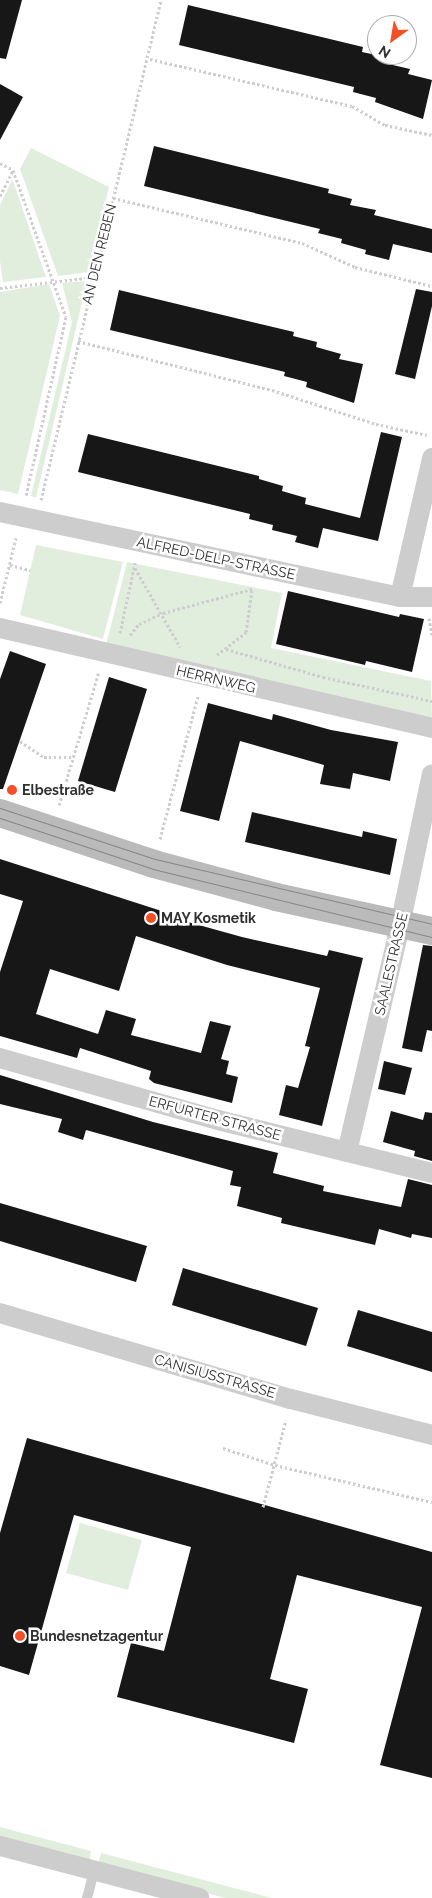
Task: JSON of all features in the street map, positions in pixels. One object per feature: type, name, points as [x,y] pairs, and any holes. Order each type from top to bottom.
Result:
[{"type":"main road","points":[[0,813],[51,832],[154,864],[400,926],[432,932]]},
{"type":"street","points":[[400,597],[432,458]]},
{"type":"street","name":"ALFRED-DELP-STRASSE","points":[[0,512],[430,605]]},
{"type":"street","name":"HERRNWEG","points":[[0,628],[432,728]]},
{"type":"street","name":"SAALESTRASSE","points":[[347,1152],[400,926],[432,774]]},
{"type":"street","name":"ERFURTER STRASSE","points":[[0,1058],[218,1120],[432,1173]]},
{"type":"street","name":"CANISIUSSTRASSE","points":[[0,1313],[292,1398],[432,1435]]},
{"type":"street","points":[[0,1846],[198,1898]]},
{"type":"lane","points":[[87,1898],[94,1871]]},
{"type":"path","name":"AN DEN REBEN","points":[[40,508],[113,198],[150,59],[162,0]]},
{"type":"path","points":[[150,59],[352,106],[385,125],[432,135]]},
{"type":"path","points":[[0,163],[13,170],[66,317],[26,495]]},
{"type":"path","points":[[0,196],[13,170]]},
{"type":"path","points":[[113,198],[302,243],[355,267],[432,286]]},
{"type":"path","points":[[0,288],[54,280],[94,277]]},
{"type":"path","points":[[78,341],[272,390],[376,424],[432,437]]},
{"type":"path","points":[[0,603],[19,529]]},
{"type":"path","points":[[51,832],[74,757],[110,654],[140,542]]},
{"type":"path","points":[[10,565],[30,570]]},
{"type":"path","points":[[134,567],[198,675]]},
{"type":"path","points":[[154,864],[198,675],[246,632],[252,590],[260,568]]},
{"type":"path","points":[[110,654],[139,624],[163,613],[252,590]]},
{"type":"path","points":[[430,605],[432,635]]},
{"type":"path","points":[[225,649],[323,677],[432,701]]},
{"type":"path","points":[[20,741],[44,757],[74,757]]},
{"type":"path","points":[[263,1506],[292,1398]]},
{"type":"path","points":[[222,1448],[274,1465],[432,1502]]},
{"type":"green space","points":[[31,148],[109,187],[89,272],[58,276],[20,169]]},
{"type":"green space","points":[[12,180],[46,277],[3,282],[0,261],[0,205]]},
{"type":"green space","points":[[87,281],[36,498],[31,496],[72,322],[62,283]]},
{"type":"green space","points":[[49,284],[60,316],[18,494],[0,490],[0,292]]},
{"type":"green space","points":[[36,545],[123,562],[103,639],[20,615]]},
{"type":"green space","points":[[127,562],[282,593],[271,648],[431,681],[432,720],[106,645]]},
{"type":"green space","points":[[80,1523],[142,1540],[128,1590],[66,1573]]},
{"type":"green space","points":[[0,1827],[91,1851],[89,1862],[0,1839]]},
{"type":"green space","points":[[101,1853],[272,1898],[225,1898],[98,1865]]},
{"type":"building","points":[[0,0],[22,0],[6,59],[0,58]]},
{"type":"building","points":[[188,5],[363,47],[362,52],[367,53],[367,65],[393,65],[410,69],[408,74],[432,80],[423,119],[375,102],[376,98],[353,92],[354,87],[179,45]]},
{"type":"building","points":[[0,84],[23,97],[0,140]]},
{"type":"building","points":[[154,146],[329,189],[328,193],[352,199],[350,205],[376,210],[374,215],[432,229],[432,253],[393,244],[389,260],[365,254],[366,250],[341,243],[342,239],[318,233],[320,229],[144,186]]},
{"type":"building","points":[[416,289],[432,292],[432,306],[415,379],[395,374]]},
{"type":"building","points":[[119,290],[294,332],[293,336],[317,342],[316,347],[341,354],[339,359],[363,364],[354,403],[306,387],[307,382],[284,376],[285,372],[110,330]]},
{"type":"building","points":[[381,432],[402,437],[378,541],[323,528],[318,548],[295,542],[297,536],[272,530],[273,525],[249,519],[250,514],[78,472],[88,434],[259,476],[259,479],[283,486],[282,491],[306,498],[305,504],[360,518]]},
{"type":"building","points":[[288,591],[399,617],[400,614],[424,619],[412,672],[366,661],[365,665],[276,644]]},
{"type":"building","points":[[10,651],[46,664],[3,789],[0,789],[0,679]]},
{"type":"building","points":[[109,677],[147,689],[115,792],[78,781]]},
{"type":"building","points":[[208,703],[272,720],[273,714],[331,730],[398,742],[390,781],[353,773],[350,789],[320,784],[324,765],[240,741],[219,821],[180,811]]},
{"type":"building","points":[[252,812],[362,837],[363,831],[397,839],[390,875],[245,842]]},
{"type":"building","points":[[0,859],[171,914],[170,917],[242,937],[327,956],[329,950],[363,958],[322,1126],[279,1115],[286,1085],[298,1088],[310,1047],[305,1046],[320,988],[227,965],[136,936],[119,991],[50,969],[36,1014],[98,1034],[106,1010],[136,1019],[131,1035],[201,1053],[210,1021],[231,1026],[221,1059],[229,1061],[226,1074],[238,1077],[232,1103],[154,1083],[149,1079],[151,1071],[80,1048],[77,1058],[0,1036],[0,972],[23,901],[0,894]]},
{"type":"building","points":[[423,945],[432,946],[432,1031],[427,1030],[422,1052],[402,1048]]},
{"type":"building","points":[[384,1061],[412,1068],[405,1095],[378,1089]]},
{"type":"building","points":[[0,1075],[153,1122],[278,1153],[273,1173],[324,1186],[323,1191],[401,1207],[408,1179],[432,1185],[432,1238],[412,1234],[411,1238],[379,1229],[375,1245],[281,1223],[282,1218],[237,1206],[241,1187],[230,1185],[233,1171],[86,1130],[83,1140],[58,1132],[62,1119],[0,1104]]},
{"type":"building","points":[[391,1111],[423,1120],[425,1112],[432,1113],[432,1161],[414,1156],[415,1151],[383,1142]]},
{"type":"building","points":[[0,1203],[147,1246],[136,1282],[0,1241]]},
{"type":"building","points":[[183,1268],[318,1308],[306,1346],[172,1305]]},
{"type":"building","points":[[358,1310],[432,1332],[432,1372],[347,1346]]},
{"type":"building","name":"Bundesnetzagentur","points":[[27,1438],[432,1552],[432,1778],[380,1765],[422,1607],[297,1575],[270,1679],[308,1689],[294,1743],[117,1697],[131,1643],[164,1651],[191,1547],[74,1515],[29,1675],[0,1666],[0,1533]]},
{"type":"tram line","points":[[0,808],[155,859],[432,924]]},
{"type":"tram line","points":[[0,818],[153,869],[432,937]]},
{"type":"place","name":"Elbestraße","points":[[12,790]]},
{"type":"place","name":"MAY Kosmetik","points":[[151,918]]},
{"type":"place","name":"Bundesnetzagentur","points":[[20,1636]]}]
